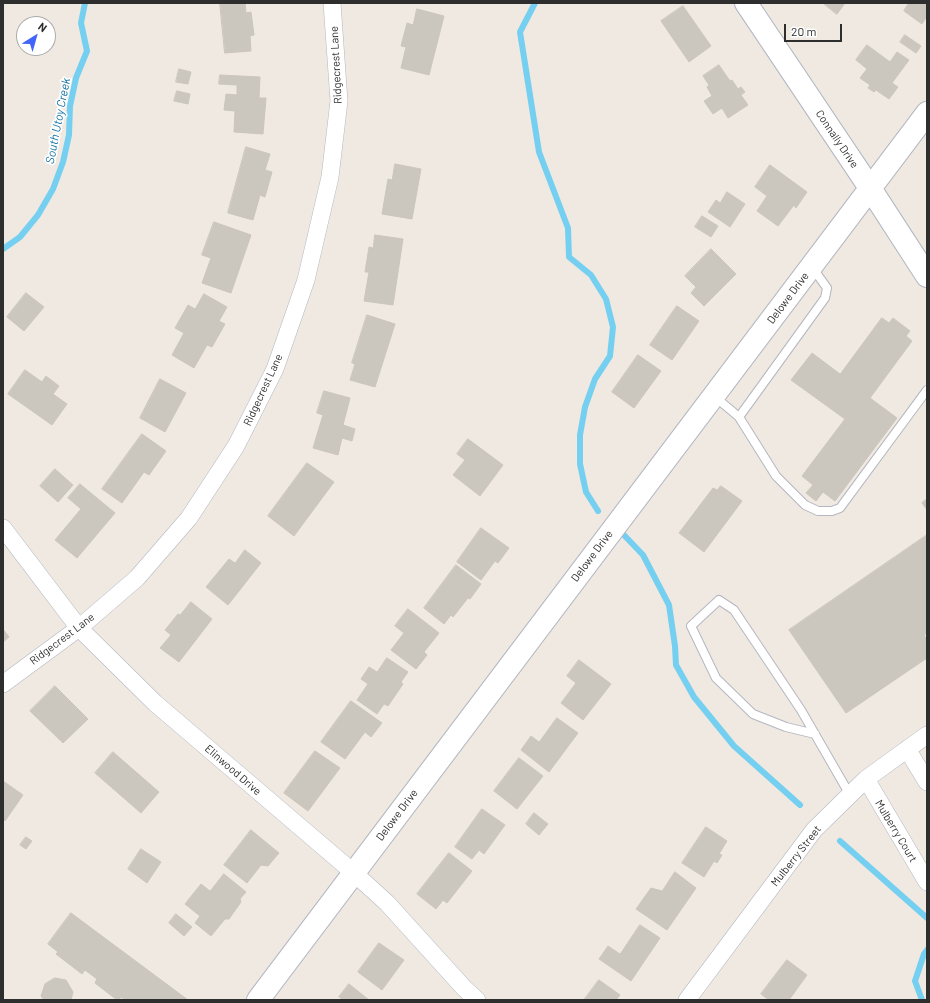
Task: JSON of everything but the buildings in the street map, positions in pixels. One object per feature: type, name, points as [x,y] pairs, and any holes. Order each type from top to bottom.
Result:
[{"type":"street","name":"Ridgecrest Lane","points":[[3,684],[79,628],[137,578],[189,518],[236,446],[275,369],[306,280],[330,177],[339,101],[332,3]]},
{"type":"street","name":"Connally Drive","points":[[746,3],[927,276]]},
{"type":"street","name":"Delowe Drive","points":[[258,1000],[927,113]]},
{"type":"street","name":"Elinwood Drive","points":[[3,528],[79,628],[155,703],[387,903],[464,988],[477,1000]]},
{"type":"street","name":"Mulberry Street","points":[[687,1000],[814,830],[866,779],[927,736]]},
{"type":"street","points":[[907,749],[927,782]]},
{"type":"street","name":"Mulberry Court","points":[[866,779],[927,882]]},
{"type":"lane","points":[[739,417],[825,298],[827,288],[811,266]]},
{"type":"lane","points":[[714,396],[739,417],[776,476],[805,505],[818,511],[832,511],[840,508],[927,390]]},
{"type":"lane","points":[[815,734],[786,727],[753,714],[716,678],[691,626],[719,600],[734,610],[801,710],[815,734],[850,795]]},
{"type":"waterway","name":"South Utoy Creek","points":[[3,249],[20,237],[38,215],[53,189],[63,162],[69,135],[70,106],[76,78],[87,51],[81,23],[85,3]]},
{"type":"waterway","points":[[535,3],[520,32],[539,152],[568,228],[569,257],[591,275],[606,299],[613,327],[610,356],[595,379],[585,407],[580,435],[580,464],[586,492],[598,511]]},
{"type":"waterway","points":[[623,534],[643,555],[669,605],[675,646],[676,665],[694,697],[734,746],[800,805]]},
{"type":"waterway","points":[[840,841],[927,918]]},
{"type":"waterway","points":[[922,1000],[915,981],[924,954],[927,950]]}]
